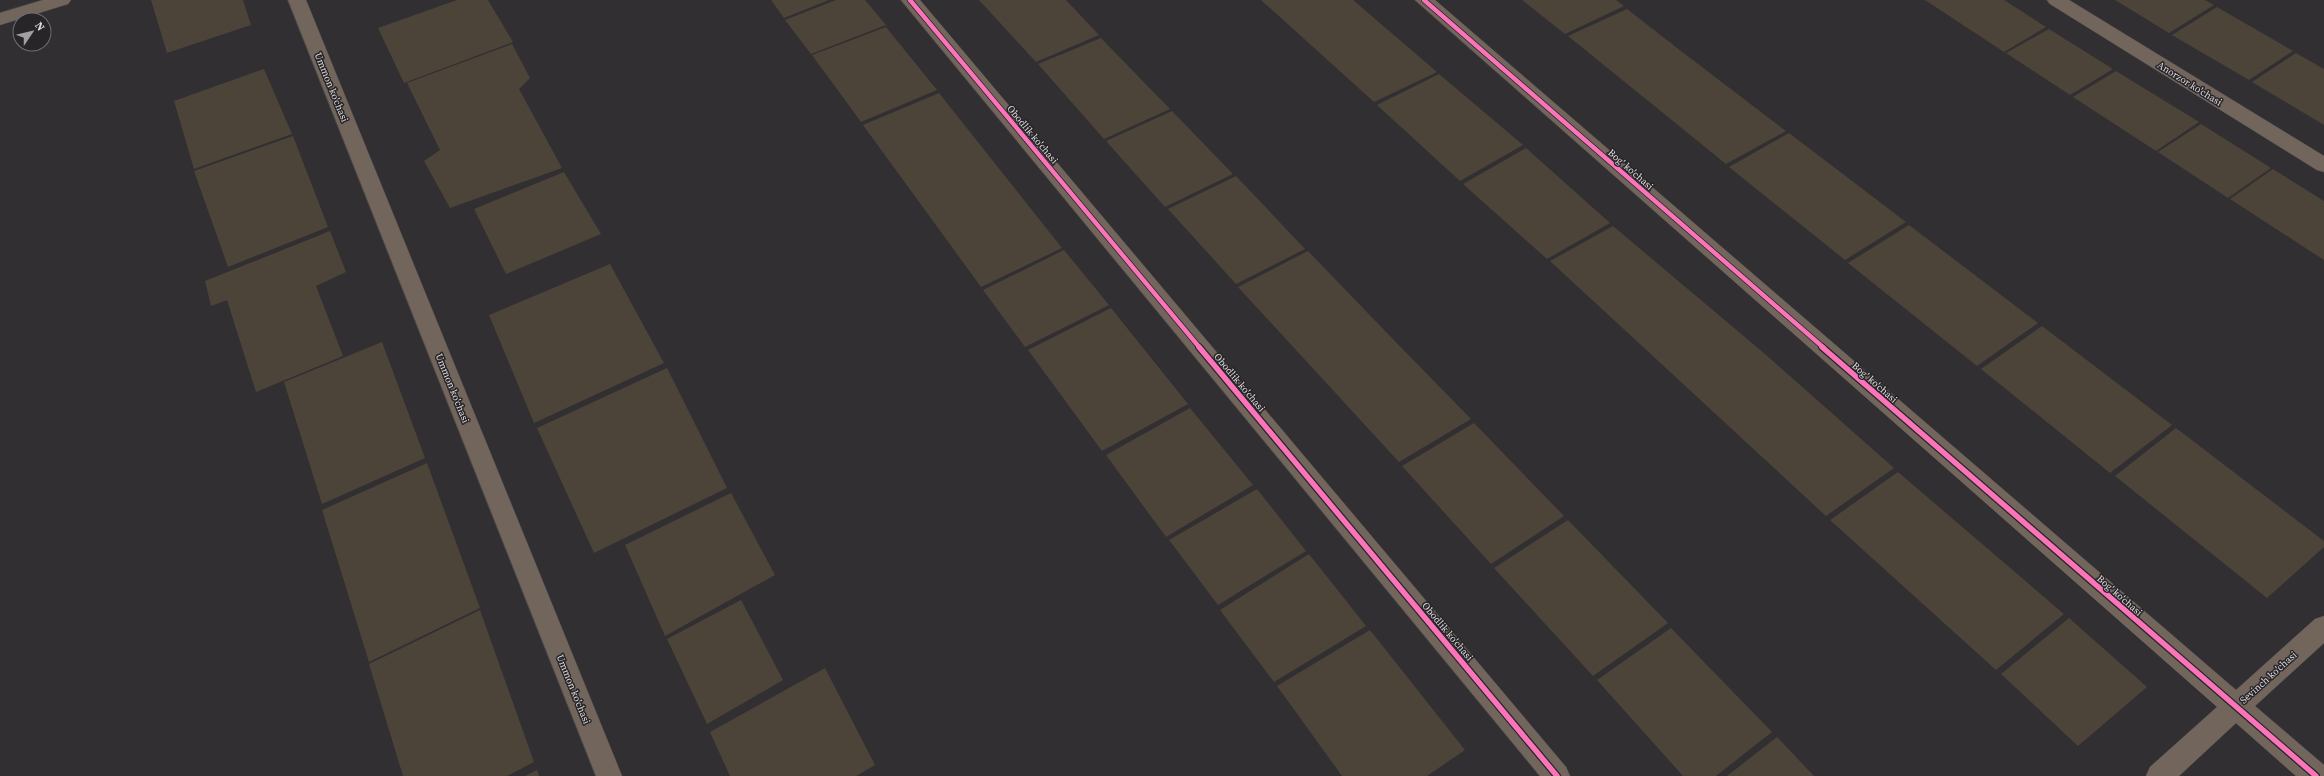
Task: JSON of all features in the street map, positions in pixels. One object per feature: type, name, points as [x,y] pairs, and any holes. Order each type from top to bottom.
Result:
[{"type":"street","points":[[0,19],[62,0]]},
{"type":"street","name":"Ummon ko'chasi","points":[[297,0],[609,776]]},
{"type":"street","name":"Obodlik ko'chasi","points":[[910,0],[1558,776]]},
{"type":"street","name":"Bog' ko'chasi","points":[[1424,0],[2316,776]]},
{"type":"street","name":"Anorzor ko'chasi","points":[[2056,0],[2324,165]]},
{"type":"street","name":"Sevinch ko'chasi","points":[[2159,776],[2324,627]]},
{"type":"building","points":[[151,0],[243,0],[251,25],[167,53]]},
{"type":"building","points":[[457,0],[488,0],[513,42],[404,83],[378,28]]},
{"type":"building","points":[[771,0],[829,0],[784,18]]},
{"type":"building","points":[[836,0],[865,0],[886,25],[811,54],[785,20]]},
{"type":"building","points":[[979,0],[1066,0],[1099,35],[1036,62]]},
{"type":"building","points":[[1261,0],[1353,0],[1437,72],[1374,102]]},
{"type":"building","points":[[1522,0],[1616,0],[1624,6],[1565,34]]},
{"type":"building","points":[[1925,0],[2004,0],[2046,27],[2004,52]]},
{"type":"building","points":[[2115,0],[2205,0],[2214,5],[2169,33]]},
{"type":"building","points":[[2217,7],[2293,51],[2249,80],[2172,35]]},
{"type":"building","points":[[1627,9],[1786,131],[1726,164],[1568,36]]},
{"type":"building","points":[[886,27],[937,90],[861,122],[812,55]]},
{"type":"building","points":[[2049,29],[2113,69],[2070,95],[2006,53]]},
{"type":"building","points":[[1101,38],[1170,109],[1104,139],[1038,64]]},
{"type":"building","points":[[512,44],[530,78],[519,89],[562,168],[450,208],[424,161],[440,150],[407,83]]},
{"type":"building","points":[[2296,53],[2324,69],[2324,125],[2252,82]]},
{"type":"building","points":[[264,69],[292,134],[194,169],[174,101]]},
{"type":"building","points":[[2116,71],[2199,122],[2156,151],[2073,97]]},
{"type":"building","points":[[1439,74],[1523,145],[1460,181],[1377,105]]},
{"type":"building","points":[[939,93],[1062,248],[981,287],[863,125]]},
{"type":"building","points":[[1172,111],[1233,174],[1165,207],[1106,141]]},
{"type":"building","points":[[2201,124],[2271,168],[2228,198],[2158,152]]},
{"type":"building","points":[[1789,133],[1906,222],[1845,260],[1729,167]]},
{"type":"building","points":[[293,136],[328,227],[228,267],[194,171]]},
{"type":"building","points":[[1526,148],[1610,223],[1547,259],[1463,184]]},
{"type":"building","points":[[2273,169],[2324,201],[2324,260],[2230,199]]},
{"type":"building","points":[[564,172],[601,234],[506,274],[474,209]]},
{"type":"building","points":[[1236,176],[1305,249],[1236,284],[1168,209]]},
{"type":"building","points":[[1909,225],[2038,323],[1977,366],[1848,263]]},
{"type":"building","points":[[1613,226],[1765,354],[1894,468],[1826,516],[1550,261]]},
{"type":"building","points":[[330,231],[346,272],[316,286],[343,356],[256,392],[227,300],[211,306],[205,281]]},
{"type":"building","points":[[1064,250],[1109,305],[1025,347],[983,290]]},
{"type":"building","points":[[1308,251],[1471,419],[1399,462],[1238,287]]},
{"type":"building","points":[[610,264],[664,363],[534,423],[489,315]]},
{"type":"building","points":[[1111,308],[1188,404],[1102,451],[1028,350]]},
{"type":"building","points":[[2042,326],[2172,425],[2110,473],[1981,369]]},
{"type":"building","points":[[382,342],[425,458],[322,504],[284,382]]},
{"type":"building","points":[[667,368],[727,488],[594,553],[537,428]]},
{"type":"building","points":[[1190,408],[1253,485],[1166,537],[1106,455]]},
{"type":"building","points":[[1474,423],[1564,516],[1491,564],[1402,466]]},
{"type":"building","points":[[2176,428],[2324,541],[2324,547],[2267,598],[2115,476]]},
{"type":"building","points":[[427,463],[480,608],[369,662],[322,510]]},
{"type":"building","points":[[1898,472],[2064,614],[1996,670],[1830,520]]},
{"type":"building","points":[[1257,489],[1306,551],[1218,605],[1169,540]]},
{"type":"building","points":[[731,493],[775,575],[665,636],[625,545]]},
{"type":"building","points":[[1568,520],[1668,623],[1593,676],[1494,568]]},
{"type":"building","points":[[1309,554],[1366,626],[1274,682],[1220,610]]},
{"type":"building","points":[[741,600],[783,680],[707,724],[667,639]]},
{"type":"building","points":[[480,610],[534,762],[507,776],[403,776],[369,664]]},
{"type":"building","points":[[2069,618],[2147,687],[2078,746],[2001,674]]},
{"type":"building","points":[[1671,628],[1772,732],[1716,776],[1683,776],[1597,680]]},
{"type":"building","points":[[1370,630],[1465,750],[1427,776],[1342,776],[1277,686]]},
{"type":"building","points":[[825,668],[875,765],[856,776],[730,776],[710,732]]},
{"type":"building","points":[[1777,737],[1814,776],[1727,776]]},
{"type":"building","points":[[537,770],[539,776],[525,776]]},
{"type":"cycle path","points":[[910,0],[1557,776]]},
{"type":"cycle path","points":[[1424,0],[2316,776]]}]
